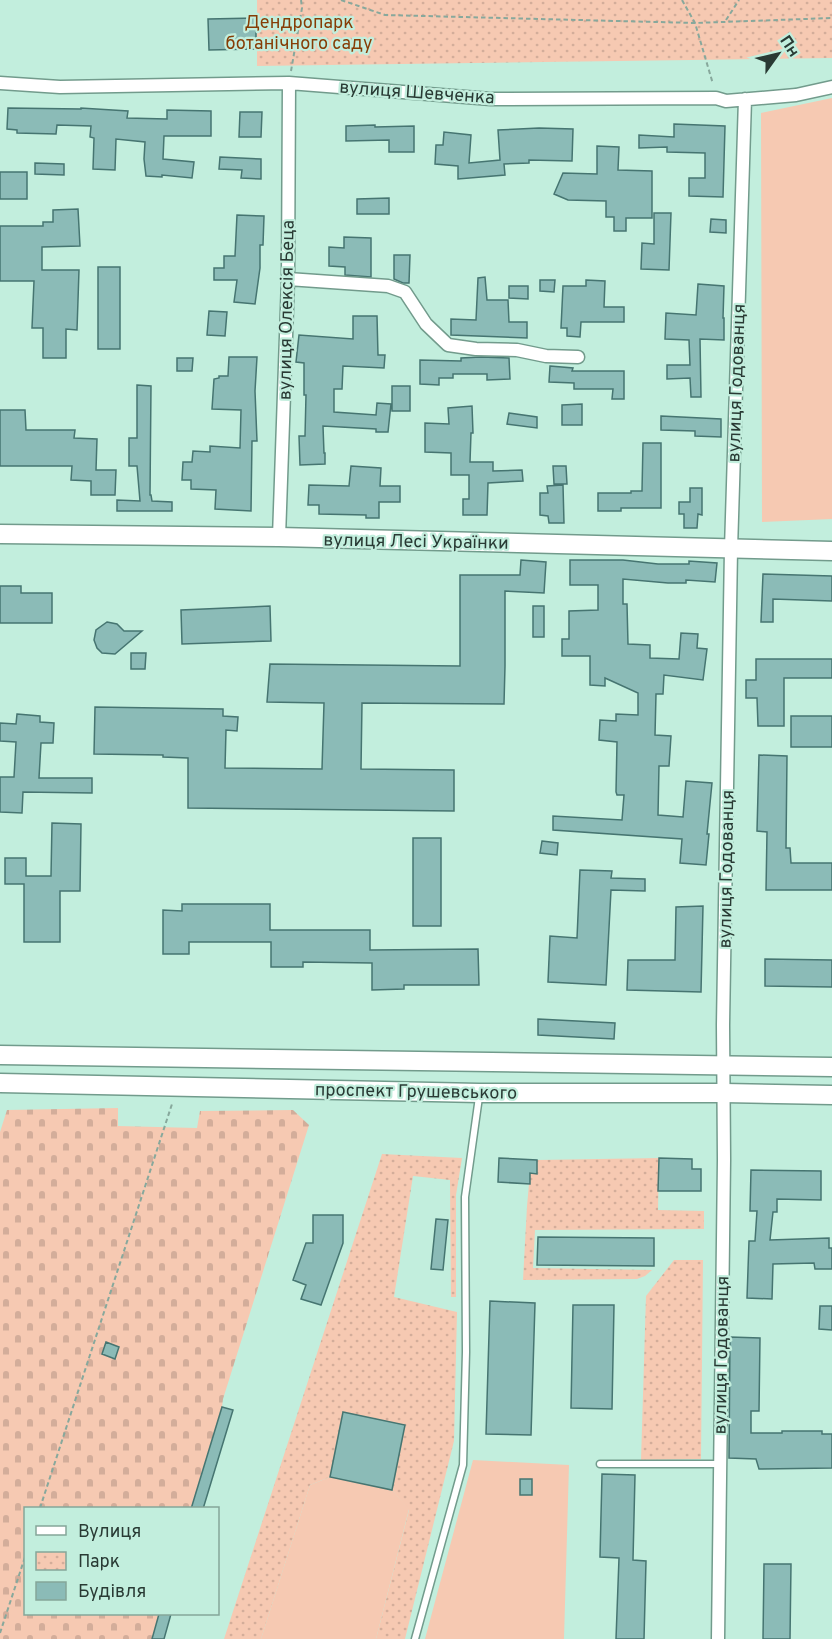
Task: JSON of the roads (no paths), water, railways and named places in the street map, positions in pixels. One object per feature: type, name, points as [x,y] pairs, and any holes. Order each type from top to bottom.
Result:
[{"type":"main road","name":"вулиця Лесі Українки","points":[[0,534],[279,537],[832,551]]},
{"type":"main road","name":"проспект Грушевського","points":[[0,1055],[832,1067]]},
{"type":"main road","name":"проспект Грушевського","points":[[0,1083],[479,1093],[832,1095]]},
{"type":"street","name":"вулиця Шевченка","points":[[0,83],[60,87],[289,83],[490,99],[716,98],[726,101],[796,95],[832,87]]},
{"type":"street","name":"вулиця Олексія Беца","points":[[279,537],[288,279],[289,83]]},
{"type":"street","name":"вулиця Годованця","points":[[718,1639],[731,549],[745,99]]},
{"type":"street","points":[[288,279],[388,286],[405,292],[426,324],[448,345],[518,351],[546,356],[578,357]]},
{"type":"lane","points":[[415,1639],[463,1465],[466,1352],[465,1197],[479,1093]]},
{"type":"lane","points":[[600,1464],[719,1464]]},
{"type":"park label","name":"Дендропарк ботанічного саду","points":[[299,32]]}]
